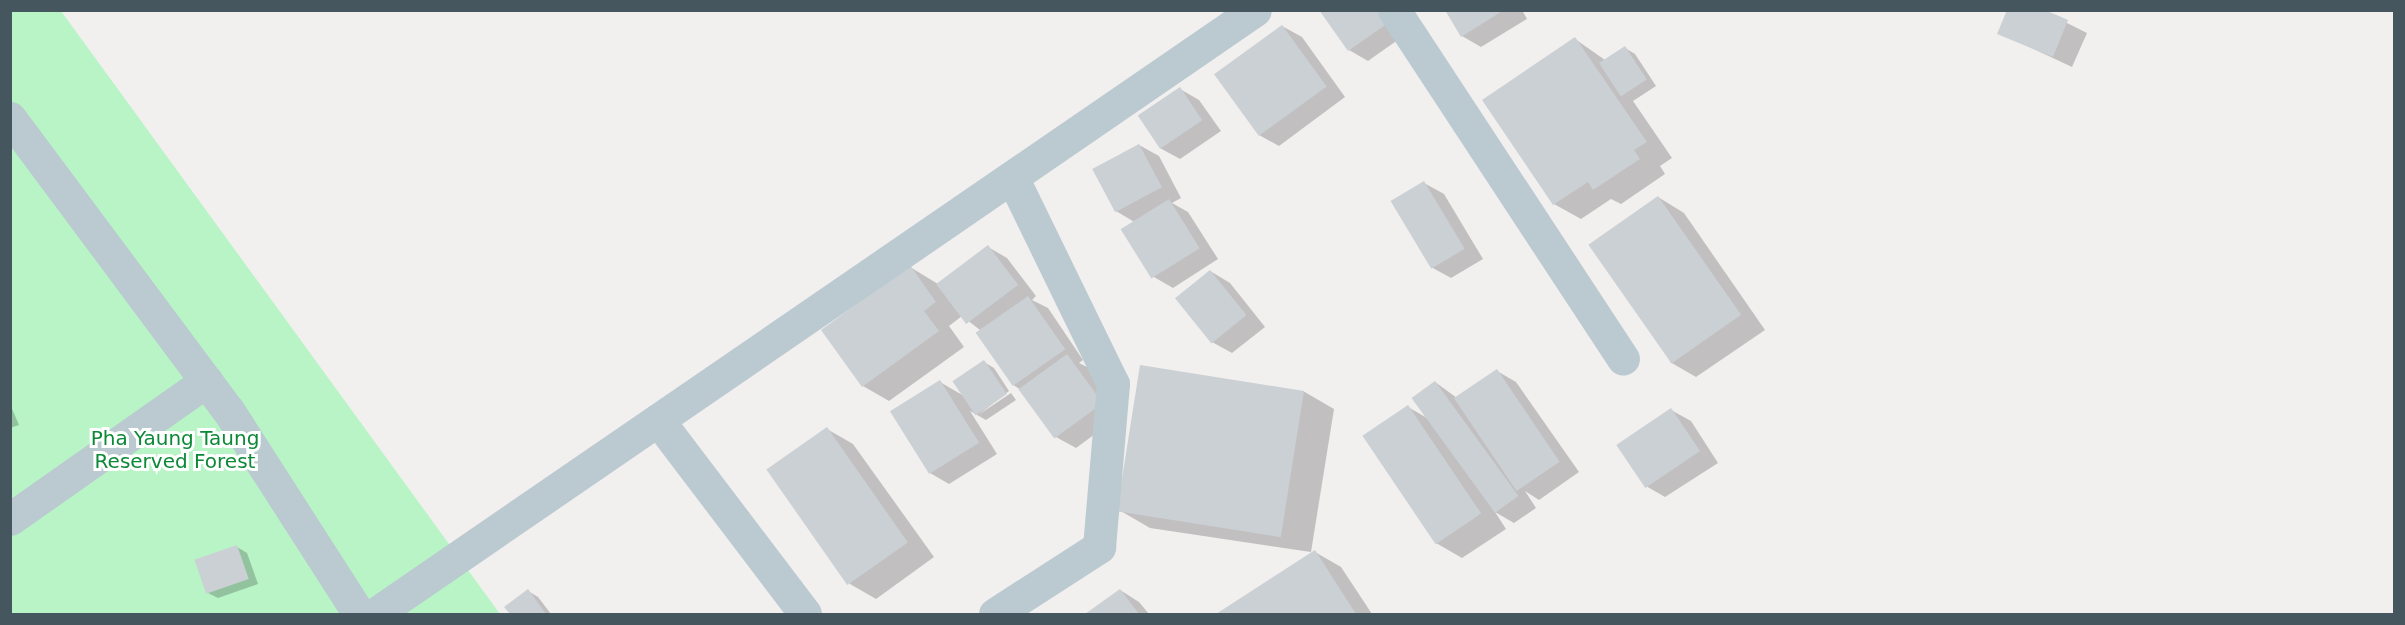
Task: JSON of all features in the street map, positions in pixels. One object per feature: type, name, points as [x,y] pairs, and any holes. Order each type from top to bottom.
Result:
[{"type":"street","points":[[375,615],[1255,10]]},
{"type":"street","points":[[1394,10],[1623,359]]},
{"type":"street","points":[[10,118],[206,381],[359,615]]},
{"type":"street","points":[[995,615],[1099,547],[1113,384],[1012,177]]},
{"type":"street","points":[[17,504],[206,381]]},
{"type":"street","points":[[658,420],[805,615]]},
{"type":"green space","name":"Pha Yaung Taung Reserved Forest","points":[[10,11],[61,11],[500,614],[11,614]]},
{"type":"building","points":[[1319,10],[1383,10],[1391,21],[1348,51]]},
{"type":"building","points":[[1445,10],[1504,10],[1461,37]]},
{"type":"building","points":[[2007,10],[2045,10],[2068,20],[2053,57],[1997,34]]},
{"type":"building","points":[[1282,25],[1327,86],[1259,136],[1214,74]]},
{"type":"building","points":[[1575,37],[1647,142],[1634,150],[1640,159],[1593,190],[1588,182],[1553,205],[1482,100]]},
{"type":"building","points":[[1625,46],[1647,80],[1621,96],[1599,63]]},
{"type":"building","points":[[1180,87],[1202,120],[1160,149],[1138,116]]},
{"type":"building","points":[[1139,144],[1162,187],[1115,212],[1092,169]]},
{"type":"building","points":[[1424,181],[1465,249],[1431,269],[1391,201]]},
{"type":"building","points":[[1658,196],[1741,315],[1672,364],[1588,245]]},
{"type":"building","points":[[1169,199],[1200,248],[1151,278],[1121,229]]},
{"type":"building","points":[[988,245],[1018,285],[966,324],[936,284]]},
{"type":"building","points":[[910,265],[936,302],[924,311],[939,331],[862,387],[821,330]]},
{"type":"building","points":[[1210,270],[1247,315],[1212,343],[1175,298]]},
{"type":"building","points":[[1028,296],[1065,349],[1013,386],[976,333]]},
{"type":"building","points":[[1067,354],[1103,403],[1054,439],[1018,389]]},
{"type":"building","points":[[984,360],[1007,394],[975,415],[952,381]]},
{"type":"building","points":[[1140,365],[1304,391],[1281,537],[1117,511]]},
{"type":"building","points":[[1497,369],[1560,462],[1517,491],[1454,398]]},
{"type":"building","points":[[940,380],[979,443],[929,474],[890,411]]},
{"type":"building","points":[[1435,381],[1518,496],[1495,513],[1412,398]]},
{"type":"building","points":[[1408,405],[1481,514],[1436,544],[1362,436]]},
{"type":"building","points":[[1671,408],[1700,451],[1645,488],[1616,445]]},
{"type":"building","points":[[827,427],[908,543],[847,585],[766,469]]},
{"type":"building","points":[[237,545],[249,579],[206,594],[194,560]]},
{"type":"building","points":[[1315,550],[1356,614],[1216,614]]},
{"type":"building","points":[[528,589],[546,614],[510,614],[504,607]]},
{"type":"building","points":[[1120,589],[1139,614],[1085,614]]}]
